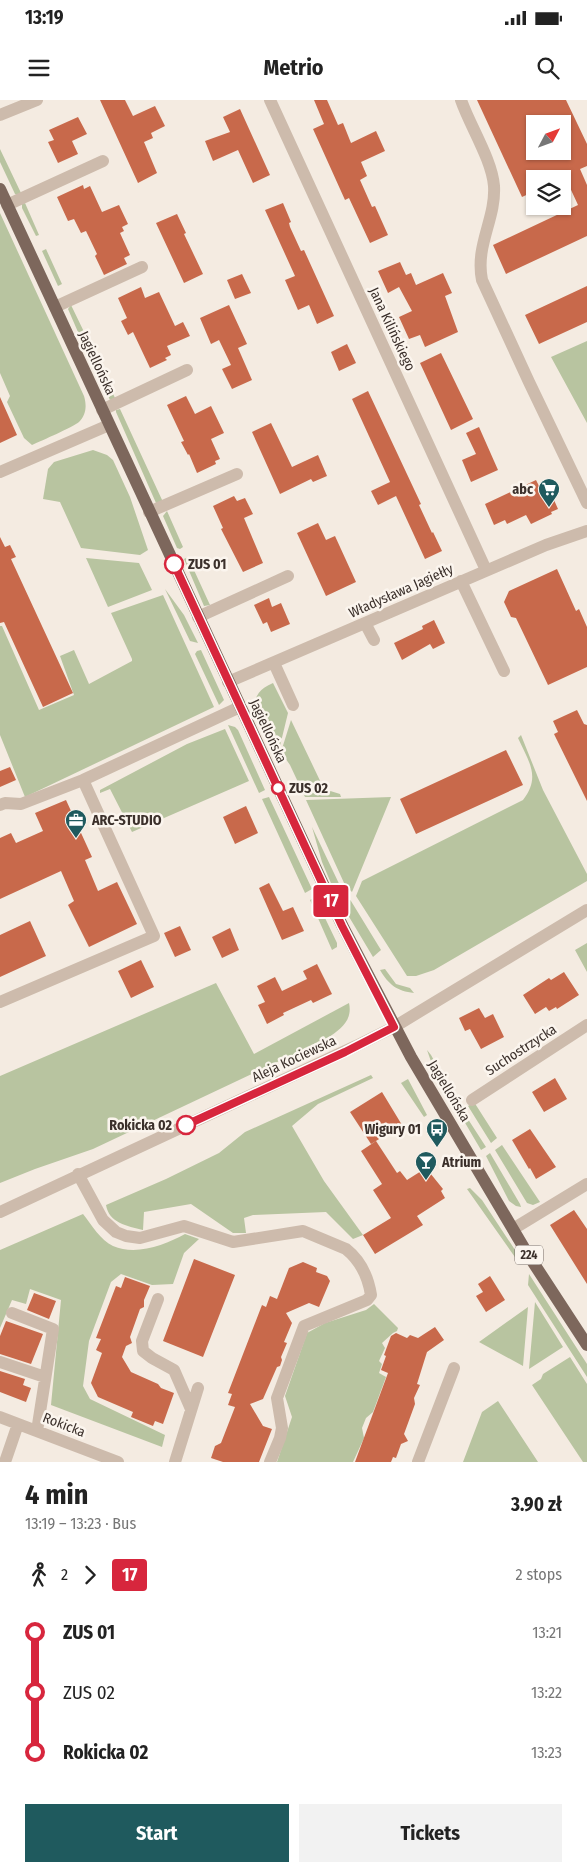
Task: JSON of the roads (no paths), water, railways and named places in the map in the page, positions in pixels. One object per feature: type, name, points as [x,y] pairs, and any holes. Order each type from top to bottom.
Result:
[{"type":"main road","name":"Jagiellońska","points":[[0,189],[342,926],[394,1027],[513,1229],[587,1345]]},
{"type":"street","points":[[0,115],[37,100]]},
{"type":"street","name":"Jana Kilińskiego","points":[[270,100],[486,570]]},
{"type":"street","points":[[461,100],[489,165],[494,184],[493,204],[480,254],[482,280],[528,382],[587,503]]},
{"type":"street","points":[[7,205],[103,161]]},
{"type":"street","points":[[55,307],[142,267]]},
{"type":"street","points":[[102,410],[187,370]]},
{"type":"street","points":[[0,472],[109,425]]},
{"type":"street","points":[[149,512],[237,474]]},
{"type":"street","name":"Władysława Jagiełły","points":[[228,682],[562,538],[587,531]]},
{"type":"street","points":[[198,617],[288,576]]},
{"type":"street","points":[[461,581],[504,671]]},
{"type":"street","points":[[366,623],[374,640]]},
{"type":"street","points":[[274,663],[293,705]]},
{"type":"street","points":[[0,805],[5,803],[21,804],[83,780],[240,707]]},
{"type":"street","points":[[0,1002],[154,936],[83,780]]},
{"type":"street","name":"Aleja Kociewska","points":[[0,1212],[78,1174],[322,1063],[394,1027],[587,910]]},
{"type":"street","name":"Suchostrzycka","points":[[472,1100],[587,1025]]},
{"type":"street","points":[[78,1174],[103,1220],[116,1232],[126,1236],[140,1238],[184,1226],[233,1242],[307,1232],[346,1249],[368,1276],[372,1295],[367,1300],[304,1326],[278,1398],[282,1428],[270,1462]]},
{"type":"street","points":[[513,1229],[587,1184]]},
{"type":"street","points":[[158,1300],[142,1341],[143,1351],[174,1370],[191,1409]]},
{"type":"street","points":[[12,1312],[53,1330],[37,1431]]},
{"type":"street","points":[[0,1362],[45,1377]]},
{"type":"street","points":[[418,1462],[454,1368]]},
{"type":"street","points":[[175,1462],[198,1388]]},
{"type":"street","name":"Rokicka","points":[[0,1417],[104,1460],[118,1462]]},
{"type":"street","points":[[5,1462],[18,1424]]},
{"type":"place","name":"abc","points":[[549,508]]},
{"type":"place","name":"ZUS 01","points":[[174,564]]},
{"type":"place","name":"ZUS 02","points":[[278,788]]},
{"type":"place","name":"ARC-STUDIO","points":[[76,839]]},
{"type":"place","name":"Rokicka 02","points":[[186,1125]]},
{"type":"place","name":"Wigury 01","points":[[437,1148]]},
{"type":"place","name":"Atrium","points":[[426,1181]]}]
